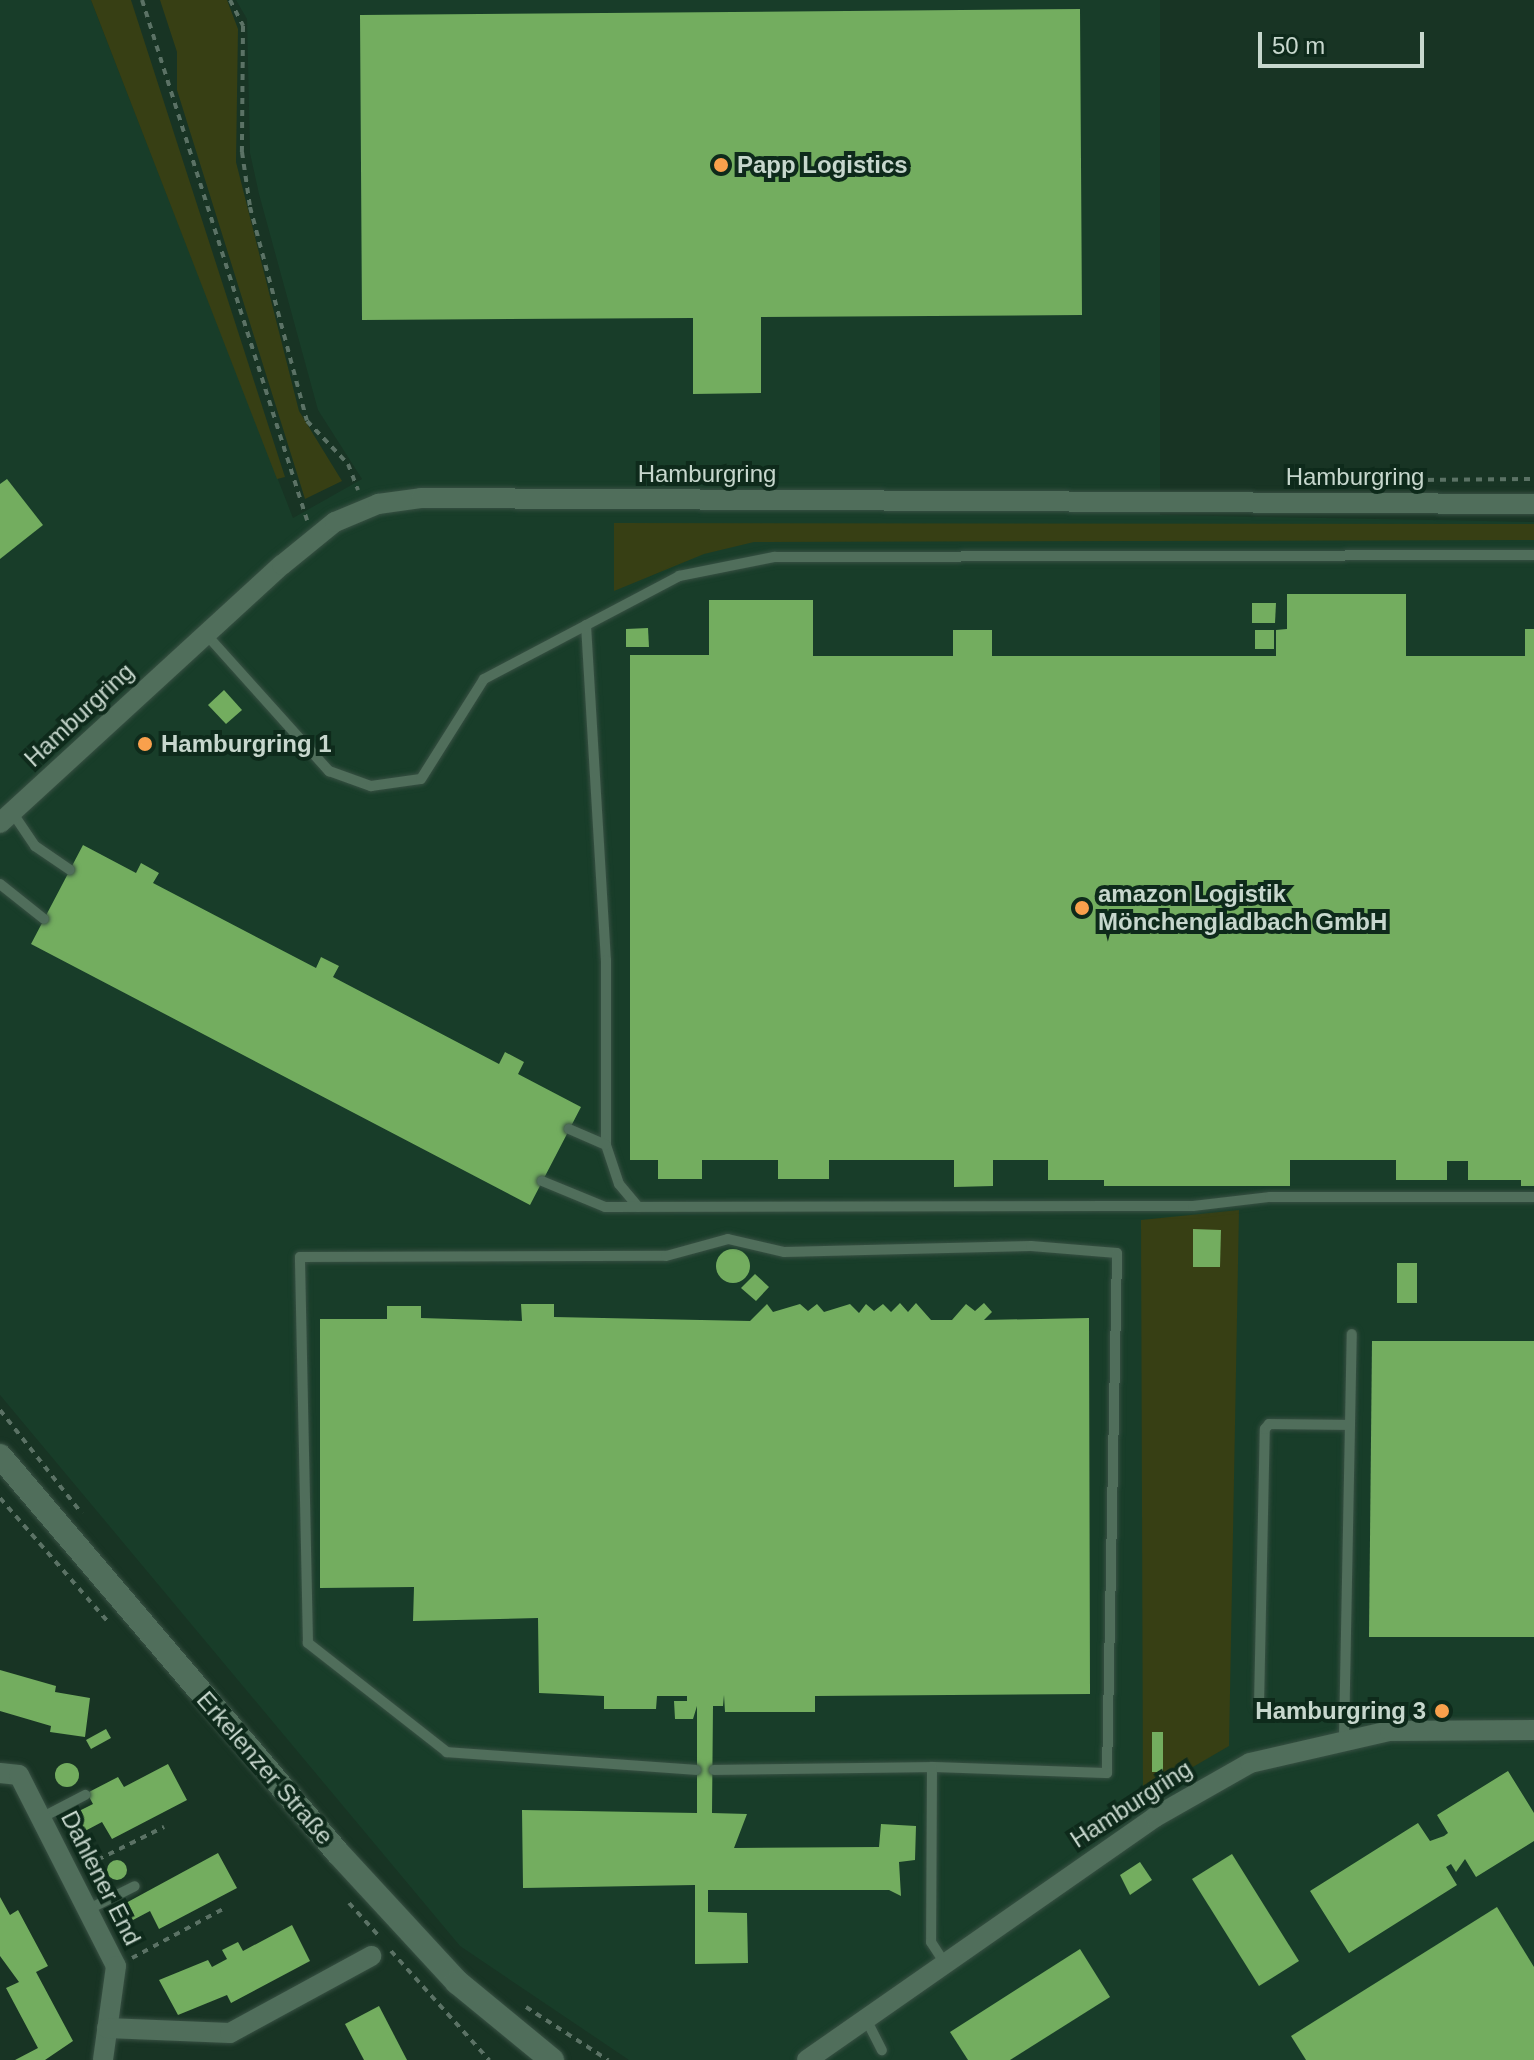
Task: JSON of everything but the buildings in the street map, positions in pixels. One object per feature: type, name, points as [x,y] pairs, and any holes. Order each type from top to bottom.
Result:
[{"type":"street","name":"Hamburgring","points":[[6,818],[205,633],[318,535],[365,507],[421,498],[1534,504]]},
{"type":"street","name":"Erkelenzer Straße","points":[[0,1456],[338,1853],[457,1982],[552,2060]]},
{"type":"street","name":"Hamburgring","points":[[807,2060],[944,1962],[1220,1778],[1344,1737],[1390,1731],[1534,1730]]},
{"type":"street","name":"Dahlener End","points":[[0,1773],[19,1775],[116,1966],[103,2060]]},
{"type":"street","points":[[107,2028],[230,2033],[371,1956]]},
{"type":"lane","points":[[205,633],[329,771],[371,786],[421,779],[484,679],[679,576],[774,557],[1534,555]]},
{"type":"lane","points":[[586,625],[606,960],[606,1145],[619,1184],[638,1207]]},
{"type":"lane","points":[[6,818],[35,846],[70,870]]},
{"type":"lane","points":[[0,884],[44,919]]},
{"type":"lane","points":[[569,1129],[606,1145]]},
{"type":"lane","points":[[542,1181],[605,1207],[1193,1206],[1270,1197],[1534,1197]]},
{"type":"lane","points":[[696,1770],[447,1752],[308,1643],[300,1257],[666,1256],[728,1239],[784,1252],[1031,1246],[1117,1253],[1107,1773],[932,1767],[714,1770]]},
{"type":"lane","points":[[1344,1737],[1352,1334]]},
{"type":"lane","points":[[1259,1705],[1265,1429],[1269,1424],[1350,1425]]},
{"type":"lane","points":[[932,1767],[931,1942],[944,1962]]},
{"type":"lane","points":[[41,1818],[85,1795]]},
{"type":"lane","points":[[89,1909],[135,1886]]},
{"type":"lane","points":[[866,2019],[882,2050]]},
{"type":"path","points":[[142,0],[306,517],[318,535]]},
{"type":"path","points":[[230,0],[243,26],[242,152],[250,207],[307,421],[348,464],[365,507]]},
{"type":"path","points":[[1409,480],[1534,479]]},
{"type":"path","points":[[344,494],[367,485]]},
{"type":"path","points":[[296,525],[318,509]]},
{"type":"path","points":[[0,1410],[87,1520]]},
{"type":"path","points":[[70,1873],[164,1827]]},
{"type":"path","points":[[116,1966],[225,1908]]},
{"type":"path","points":[[520,2002],[608,2060]]},
{"type":"shaded area","points":[[0,0],[91,0],[293,518],[362,479],[318,410],[259,194],[250,153],[247,19],[236,0],[1160,0],[1160,515],[1534,522],[1534,2060],[629,2060],[460,1946],[0,1395]]},
{"type":"shaded area","points":[[91,0],[131,0],[285,477],[277,479]]},
{"type":"shaded area","points":[[160,0],[227,0],[238,29],[236,162],[299,411],[342,481],[305,499],[177,90],[177,52]]},
{"type":"shaded area","points":[[614,523],[1534,524],[1534,540],[754,542],[704,554],[614,591]]},
{"type":"shaded area","points":[[1239,1210],[1229,1746],[1143,1796],[1141,1220]]},
{"type":"place","name":"Papp Logistics","points":[[721,165]]},
{"type":"place","name":"Hamburgring 1","points":[[145,744]]},
{"type":"place","name":"amazon Logistik Mönchengladbach GmbH","points":[[1082,908]]},
{"type":"place","name":"Hamburgring 3","points":[[1442,1711]]}]
